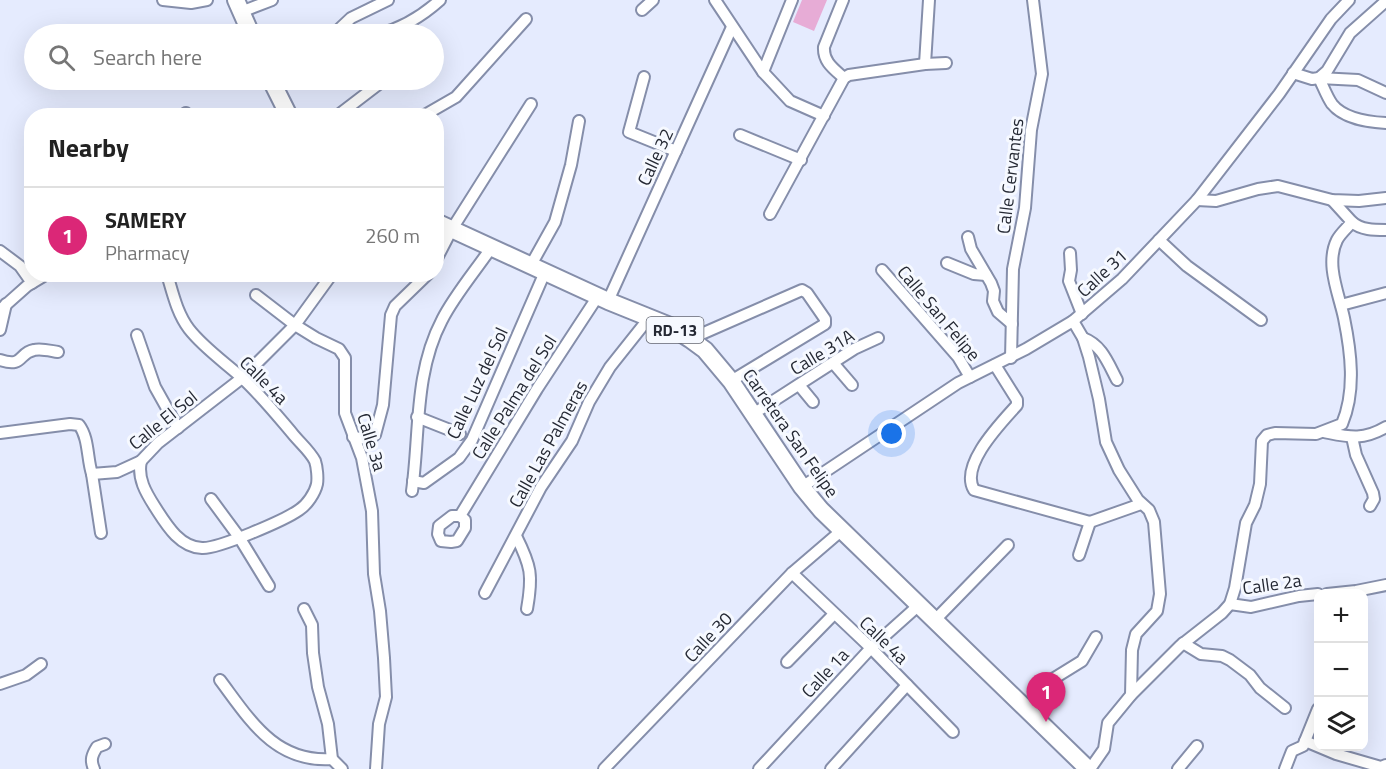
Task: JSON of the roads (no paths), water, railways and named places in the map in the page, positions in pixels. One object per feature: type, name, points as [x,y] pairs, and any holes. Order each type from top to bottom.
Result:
[{"type":"main road","points":[[238,6],[246,24]]},
{"type":"main road","points":[[276,90],[285,108]]},
{"type":"main road","name":"Carretera San Felipe","points":[[444,226],[670,326],[705,350],[730,381],[802,487],[821,510],[1089,769]]},
{"type":"street","points":[[163,0],[191,3],[207,0]]},
{"type":"street","points":[[238,6],[272,0]]},
{"type":"street","points":[[345,24],[351,18],[388,0]]},
{"type":"street","points":[[406,24],[440,0]]},
{"type":"street","points":[[642,10],[653,0]]},
{"type":"street","points":[[715,0],[763,72],[790,101],[824,116]]},
{"type":"street","points":[[725,15],[727,0]]},
{"type":"street","points":[[763,72],[792,0]]},
{"type":"street","points":[[843,0],[824,47],[823,56],[844,78]]},
{"type":"street","points":[[925,64],[929,0]]},
{"type":"street","name":"Calle Cervantes","points":[[1011,358],[1013,269],[1025,208],[1031,130],[1042,74],[1034,0]]},
{"type":"street","name":"Calle 31","points":[[802,487],[939,395],[970,377],[1011,358],[1077,318],[1122,279],[1197,200],[1293,73],[1340,4],[1349,0]]},
{"type":"street","points":[[1319,78],[1327,71],[1350,33],[1386,1]]},
{"type":"street","points":[[437,108],[456,97],[526,19]]},
{"type":"street","name":"Calle 32","points":[[603,298],[676,152],[732,27]]},
{"type":"street","points":[[770,214],[844,78],[849,75],[946,63]]},
{"type":"street","points":[[1293,73],[1312,79],[1358,80],[1386,93]]},
{"type":"street","points":[[644,77],[629,132],[676,152]]},
{"type":"street","points":[[1319,78],[1332,104],[1340,111],[1352,117],[1386,123]]},
{"type":"street","points":[[347,108],[371,90]]},
{"type":"street","points":[[444,244],[531,104]]},
{"type":"street","name":"Calle Luz del Sol","points":[[417,417],[412,486],[424,483],[459,458],[472,440],[555,222],[571,165],[579,121]]},
{"type":"street","points":[[740,135],[801,160]]},
{"type":"street","points":[[1197,200],[1216,201],[1278,186],[1332,200],[1359,201],[1386,198]]},
{"type":"street","points":[[1332,200],[1357,226],[1386,230]]},
{"type":"street","points":[[1089,769],[1104,749],[1108,723],[1131,695],[1183,643],[1222,613],[1230,604],[1235,588],[1245,523],[1255,505],[1260,484],[1262,441],[1267,435],[1275,433],[1316,434],[1342,424],[1350,396],[1351,367],[1332,266],[1336,241],[1352,222]]},
{"type":"street","points":[[968,237],[971,249],[991,283],[994,291],[993,301],[998,312],[1012,324]]},
{"type":"street","points":[[1160,240],[1187,266],[1261,320]]},
{"type":"street","points":[[460,434],[417,417],[421,383],[442,319],[491,248]]},
{"type":"street","points":[[0,251],[24,272]]},
{"type":"street","points":[[1070,253],[1069,281],[1099,399],[1106,442],[1119,470],[1141,504],[1149,510],[1154,522],[1160,594],[1157,610],[1136,634],[1132,650],[1131,695]]},
{"type":"street","points":[[947,263],[974,274],[987,275]]},
{"type":"street","name":"Calle San Felipe","points":[[882,270],[951,349],[970,377]]},
{"type":"street","name":"Calle 4a","points":[[170,282],[177,310],[189,329],[203,345],[242,378],[271,408],[316,462],[317,485],[309,501],[300,510],[239,537]]},
{"type":"street","name":"Calle El Sol","points":[[92,474],[117,472],[141,461],[158,443],[242,378],[295,325],[325,282]]},
{"type":"street","points":[[353,437],[368,439],[375,435],[383,405],[391,315],[395,306],[420,282]]},
{"type":"street","points":[[0,330],[2,305],[32,283]]},
{"type":"street","points":[[690,339],[802,290],[807,293],[825,319],[825,324],[730,381]]},
{"type":"street","points":[[1341,305],[1386,293]]},
{"type":"street","name":"Calle 3a","points":[[256,295],[295,325],[339,349],[345,358],[345,413],[365,470],[372,511],[374,574],[383,636],[386,697],[378,724],[376,769]]},
{"type":"street","name":"Calle Palma del Sol","points":[[460,516],[537,389],[603,298]]},
{"type":"street","name":"Calle Las Palmeras","points":[[484,593],[541,487],[572,441],[589,402],[610,367],[649,318]]},
{"type":"street","points":[[137,335],[155,387],[178,428]]},
{"type":"street","points":[[1083,338],[1094,342],[1102,351],[1117,380]]},
{"type":"street","name":"Calle 31A","points":[[753,414],[854,349],[878,339]]},
{"type":"street","points":[[0,360],[13,363],[37,349],[58,352]]},
{"type":"street","points":[[834,364],[852,385]]},
{"type":"street","points":[[995,365],[1017,400],[1017,405],[984,444],[974,466],[972,487],[974,490],[1090,522],[1141,504]]},
{"type":"street","points":[[800,385],[813,402]]},
{"type":"street","points":[[0,433],[70,424],[79,425],[83,430],[92,474],[101,533]]},
{"type":"street","points":[[1323,432],[1352,437],[1372,435],[1386,428]]},
{"type":"street","points":[[1352,437],[1356,455],[1373,493],[1374,499],[1370,506]]},
{"type":"street","points":[[141,461],[140,477],[145,490],[177,537],[190,545],[202,548],[239,537]]},
{"type":"street","points":[[211,498],[239,537],[269,586]]},
{"type":"street","points":[[1079,555],[1090,522]]},
{"type":"street","name":"Calle 30","points":[[604,769],[792,573],[841,531]]},
{"type":"street","points":[[516,536],[527,558],[532,578],[527,609]]},
{"type":"street","points":[[935,620],[1008,545]]},
{"type":"street","name":"Calle 4a","points":[[792,573],[871,648],[953,732]]},
{"type":"street","name":"Calle 2a","points":[[1368,589],[1386,585]]},
{"type":"street","name":"Calle 2a","points":[[1230,604],[1251,607],[1314,594]]},
{"type":"street","name":"Calle 1a","points":[[759,769],[871,648],[919,605]]},
{"type":"street","points":[[304,609],[312,625],[316,676],[328,724],[332,759],[342,769]]},
{"type":"street","points":[[787,662],[834,614]]},
{"type":"street","points":[[1028,711],[1045,695],[1048,682],[1082,661],[1096,637]]},
{"type":"street","points":[[1183,643],[1201,654],[1222,656],[1230,660],[1250,675],[1260,688],[1285,708]]},
{"type":"street","points":[[0,684],[26,675],[41,664]]},
{"type":"street","points":[[220,680],[261,734],[275,745],[293,754],[315,760],[332,759]]},
{"type":"street","points":[[831,769],[907,685]]},
{"type":"street","points":[[1285,769],[1292,751],[1303,746],[1314,719]]},
{"type":"street","points":[[1305,741],[1336,754],[1382,767],[1386,754]]},
{"type":"street","points":[[94,769],[92,754],[97,747],[105,744]]},
{"type":"street","points":[[1178,769],[1197,746]]},
{"type":"place","name":"SAMERY","points":[[1046,722]]}]
